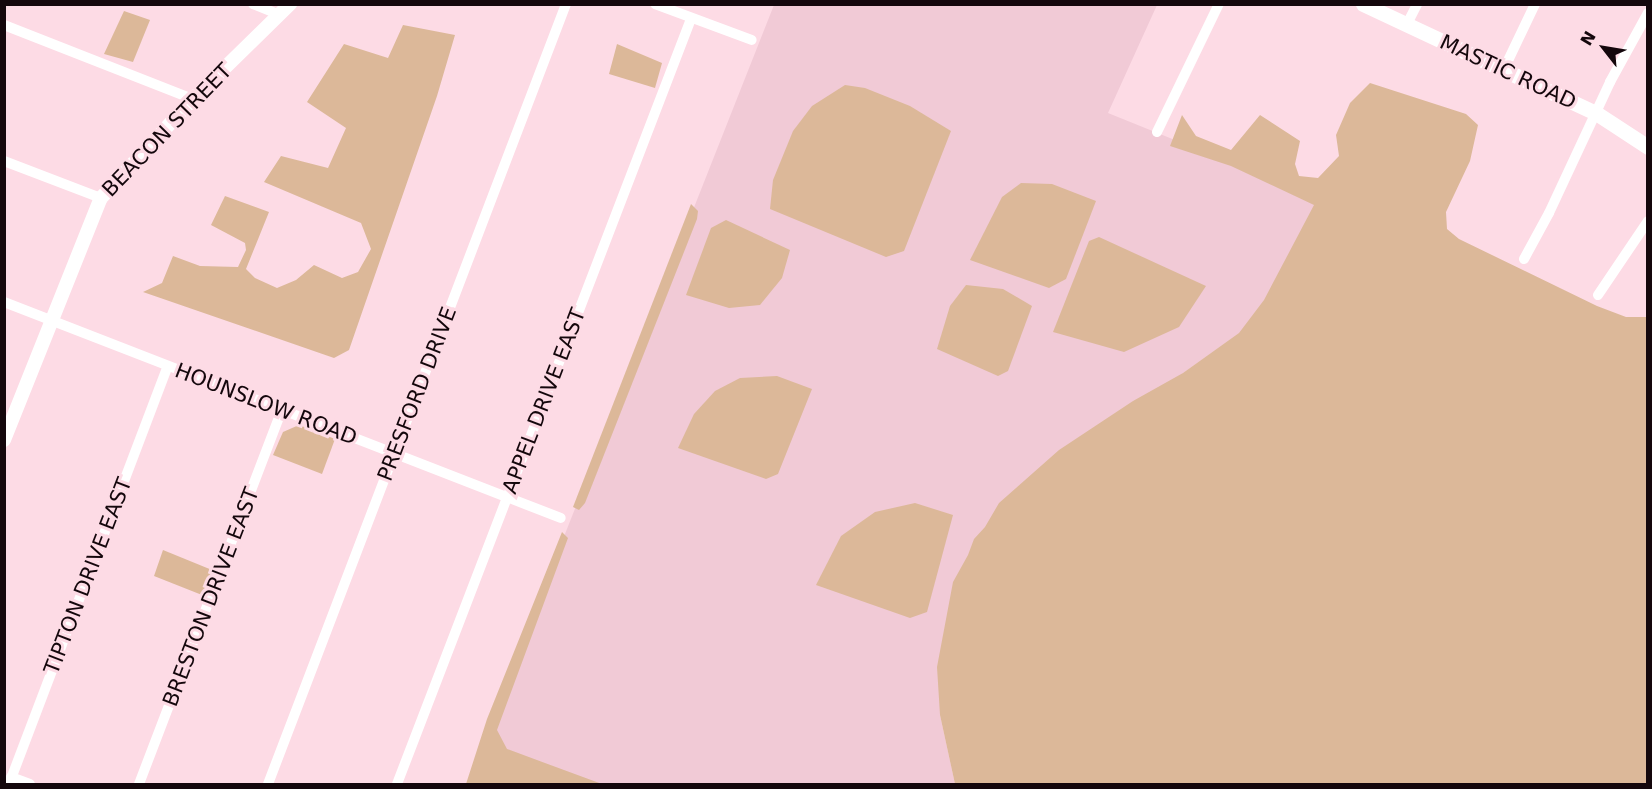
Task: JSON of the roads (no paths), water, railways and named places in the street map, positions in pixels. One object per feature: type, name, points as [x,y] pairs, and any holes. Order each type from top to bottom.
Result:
[{"type":"main road","name":"MASTIC ROAD","points":[[1363,4],[1596,113],[1647,147]]},
{"type":"street","points":[[253,4],[280,15]]},
{"type":"street","name":"BEACON STREET","points":[[4,440],[50,320],[101,198],[193,99],[290,4]]},
{"type":"street","name":"PRESFORD DRIVE","points":[[268,784],[566,4]]},
{"type":"street","points":[[655,4],[752,40]]},
{"type":"street","points":[[1157,132],[1219,4]]},
{"type":"street","points":[[1406,26],[1417,4]]},
{"type":"street","points":[[1504,69],[1535,4]]},
{"type":"street","points":[[1524,259],[1647,13]]},
{"type":"street","name":"APPEL DRIVE EAST","points":[[397,784],[691,19]]},
{"type":"street","points":[[4,25],[193,99]]},
{"type":"street","points":[[1629,135],[1647,137]]},
{"type":"street","points":[[4,161],[101,198]]},
{"type":"street","points":[[1598,295],[1647,221]]},
{"type":"street","name":"HOUNSLOW ROAD","points":[[4,302],[561,518]]},
{"type":"street","name":"TIPTON DRIVE EAST","points":[[10,781],[167,367]]},
{"type":"street","name":"BRESTON DRIVE EAST","points":[[139,784],[282,410]]},
{"type":"street","points":[[10,781],[30,784]]}]
